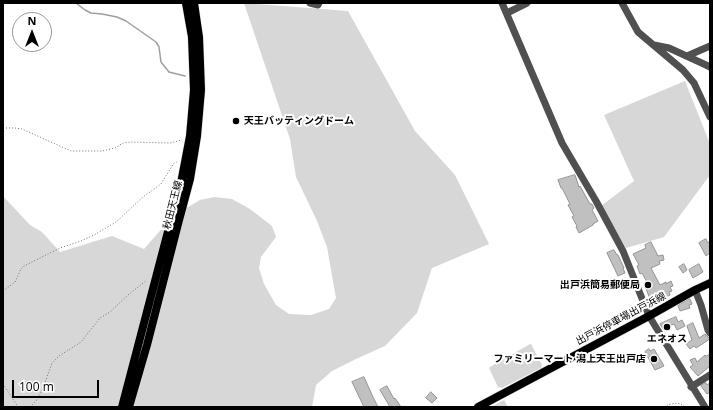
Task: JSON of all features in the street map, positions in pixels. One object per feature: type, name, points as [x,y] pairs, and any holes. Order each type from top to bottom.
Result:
[{"type":"main road","name":"秋田天王線","points":[[122,407],[182,178],[190,137],[194,90],[192,37],[186,3]]},
{"type":"main road","name":"秋田天王線","points":[[129,407],[147,345],[190,179],[197,136],[201,82],[199,37],[194,3]]},
{"type":"main road","name":"出戸浜停車場出戸浜線","points":[[478,407],[710,283]]},
{"type":"street","points":[[310,3],[318,5],[319,3]]},
{"type":"street","points":[[502,3],[562,143],[623,251],[649,316],[704,407]]},
{"type":"street","points":[[507,13],[527,3]]},
{"type":"street","points":[[622,3],[638,32],[683,70],[694,83],[710,117]]},
{"type":"street","points":[[652,44],[669,48],[710,67]]},
{"type":"street","points":[[687,56],[710,46]]},
{"type":"street","points":[[695,290],[710,333]]},
{"type":"street","points":[[691,387],[710,375]]},
{"type":"path","points":[[3,128],[22,129],[71,151],[102,151],[131,142],[170,143],[190,137]]},
{"type":"path","points":[[3,291],[15,282],[24,266],[60,248],[94,235],[116,222],[143,197],[160,184],[174,163],[185,161]]},
{"type":"path","points":[[30,407],[42,391],[52,363],[81,342],[100,318],[110,312],[128,295],[149,279],[156,277]]},
{"type":"path","points":[[3,384],[18,407]]},
{"type":"path","points":[[664,407],[670,403],[676,403],[685,407]]},
{"type":"shaded area","points":[[244,3],[348,11],[415,131],[455,175],[489,244],[432,268],[417,313],[385,346],[332,371],[316,385],[312,407],[3,407],[3,196],[30,225],[42,232],[60,252],[112,236],[144,249],[173,216],[200,200],[214,197],[232,199],[250,209],[272,226],[276,237],[261,257],[259,268],[264,284],[276,305],[289,314],[311,315],[329,309],[336,298],[327,247],[317,221],[296,177],[290,139]]},
{"type":"shaded area","points":[[685,81],[710,144],[710,175],[664,237],[626,248],[601,206],[634,181],[604,115]]},
{"type":"shaded area","points":[[530,344],[542,365],[541,368],[502,388],[498,387],[489,368]]},
{"type":"shaded area","points":[[504,400],[508,407],[491,407]]},
{"type":"building","points":[[575,175],[579,187],[580,186],[590,204],[592,204],[594,208],[592,210],[598,221],[579,233],[572,217],[574,216],[568,205],[570,204],[558,180]]},
{"type":"building","points":[[706,239],[708,243],[710,241],[710,253],[706,256],[699,243]]},
{"type":"building","points":[[651,242],[658,256],[663,255],[664,260],[659,261],[660,264],[651,268],[660,285],[671,281],[673,286],[670,287],[672,291],[669,292],[670,295],[651,302],[644,283],[647,282],[642,273],[640,274],[637,266],[639,265],[633,254],[646,248],[645,245]]},
{"type":"building","points":[[614,250],[618,255],[625,273],[618,276],[607,253]]},
{"type":"building","points":[[684,264],[687,270],[683,273],[679,267]]},
{"type":"building","points":[[699,264],[703,272],[693,278],[689,270]]},
{"type":"building","points":[[690,299],[692,304],[689,305],[690,308],[680,311],[678,306]]},
{"type":"building","points":[[676,317],[678,322],[682,320],[685,326],[677,330],[674,324],[663,329],[660,324]]},
{"type":"building","points":[[693,323],[699,338],[705,334],[710,339],[696,348],[694,346],[690,349],[686,344],[692,340],[687,326]]},
{"type":"building","name":"ファミリーマート 潟上天王出戸店","points":[[649,349],[650,351],[654,349],[664,366],[655,370],[645,352]]},
{"type":"building","points":[[710,354],[710,366],[698,376],[690,367],[693,365],[690,360],[695,358],[697,362],[705,355]]},
{"type":"building","points":[[364,377],[378,407],[364,407],[352,382]]},
{"type":"building","points":[[706,383],[707,385],[710,383],[710,392],[707,394],[701,386]]},
{"type":"building","points":[[387,386],[394,399],[395,398],[401,407],[390,407],[380,390]]},
{"type":"building","points":[[431,392],[437,398],[432,403],[426,398]]},
{"type":"waterway","points":[[76,3],[91,13],[117,17],[126,21],[156,42],[159,47],[161,62],[169,72],[185,76]]},
{"type":"place","name":"天王バッティングドーム","points":[[236,121]]},
{"type":"place","name":"出戸浜簡易郵便局","points":[[648,285]]},
{"type":"place","name":"エネオス","points":[[667,327]]},
{"type":"place","name":"ファミリーマート 潟上天王出戸店","points":[[654,359]]}]
